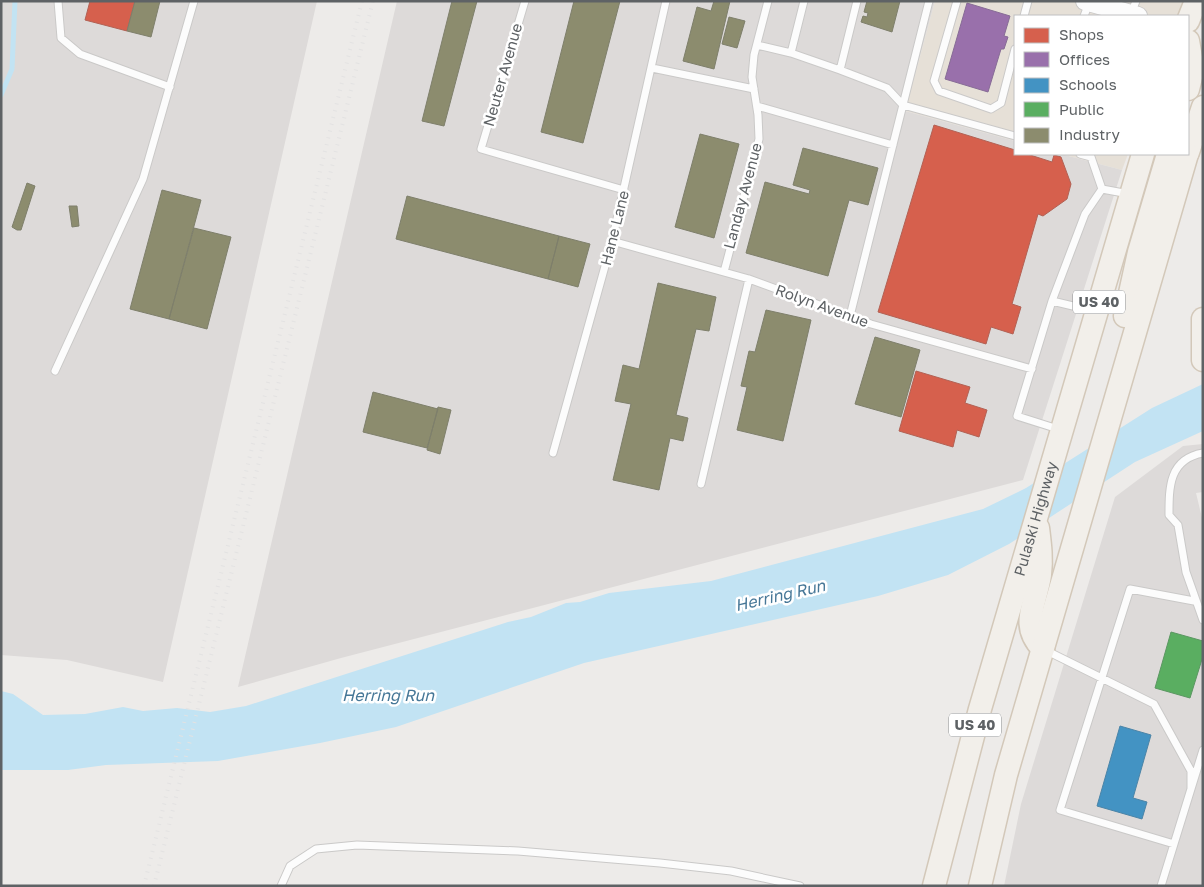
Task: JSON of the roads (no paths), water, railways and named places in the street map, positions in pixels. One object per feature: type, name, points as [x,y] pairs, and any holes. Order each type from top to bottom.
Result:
[{"type":"main road","points":[[1189,18],[1196,1]]},
{"type":"main road","points":[[1189,46],[1193,69],[1189,85]]},
{"type":"main road","name":"US 40","points":[[1189,150],[1203,106]]},
{"type":"main road","name":"Pulaski Highway","points":[[934,886],[977,718],[1144,155]]},
{"type":"main road","points":[[1118,391],[1125,315],[1139,252],[1168,155]]},
{"type":"main road","name":"US 40","points":[[980,886],[1006,776],[1187,155]]},
{"type":"main road","points":[[1203,320],[1203,360]]},
{"type":"main road","points":[[1036,517],[1042,551],[1040,575],[1030,628],[1033,639],[1043,649]]},
{"type":"street","points":[[1086,7],[1134,12]]},
{"type":"lane","points":[[58,1],[61,38],[80,54],[170,86]]},
{"type":"lane","points":[[55,370],[143,179],[194,1]]},
{"type":"lane","name":"Neuter Avenue","points":[[525,1],[481,149],[624,190]]},
{"type":"lane","name":"Hane Lane","points":[[553,453],[612,241],[666,1]]},
{"type":"lane","name":"Landay Avenue","points":[[724,272],[759,139],[757,106],[752,77],[757,45],[768,1]]},
{"type":"lane","points":[[791,53],[804,1]]},
{"type":"lane","points":[[840,70],[857,1]]},
{"type":"lane","points":[[850,316],[929,1]]},
{"type":"lane","points":[[957,1],[934,81],[939,91],[991,109],[1001,103],[1014,53]]},
{"type":"lane","points":[[1024,15],[1028,1]]},
{"type":"lane","points":[[757,45],[791,53],[887,88],[903,105],[1014,136]]},
{"type":"lane","points":[[652,68],[754,89]]},
{"type":"lane","points":[[757,106],[893,145]]},
{"type":"lane","points":[[1084,155],[1091,157],[1102,189]]},
{"type":"lane","points":[[1102,189],[1131,195]]},
{"type":"lane","points":[[1058,440],[1017,416],[1052,300],[1085,214],[1102,189]]},
{"type":"lane","name":"Rolyn Avenue","points":[[612,241],[749,279],[850,316],[1032,368]]},
{"type":"lane","points":[[701,484],[749,279]]},
{"type":"lane","points":[[1052,300],[1096,312]]},
{"type":"lane","points":[[1203,453],[1195,454],[1184,461],[1174,472],[1170,484],[1169,515],[1178,525],[1186,572],[1194,600],[1203,620]]},
{"type":"lane","points":[[1174,844],[1060,810],[1130,589],[1194,600]]},
{"type":"lane","points":[[1043,649],[1154,704],[1191,771],[1191,788]]},
{"type":"lane","points":[[1161,886],[1203,750]]},
{"type":"lane","points":[[281,886],[290,866],[316,850],[357,845],[518,851],[650,863],[731,871],[800,886]]},
{"type":"water","name":"Herring Run","points":[[1203,384],[1203,431],[1135,462],[1009,544],[948,575],[878,596],[584,663],[396,727],[320,743],[218,761],[106,765],[68,770],[1,770],[1,691],[13,694],[43,715],[85,714],[123,707],[143,711],[177,708],[210,712],[246,706],[508,622],[531,617],[566,603],[580,602],[609,593],[711,581],[983,509],[1026,488],[1152,408]]},
{"type":"waterway","points":[[1,95],[12,69],[15,1]]},
{"type":"railway","points":[[144,886],[362,1]]},
{"type":"railway","points":[[154,886],[373,1]]}]
